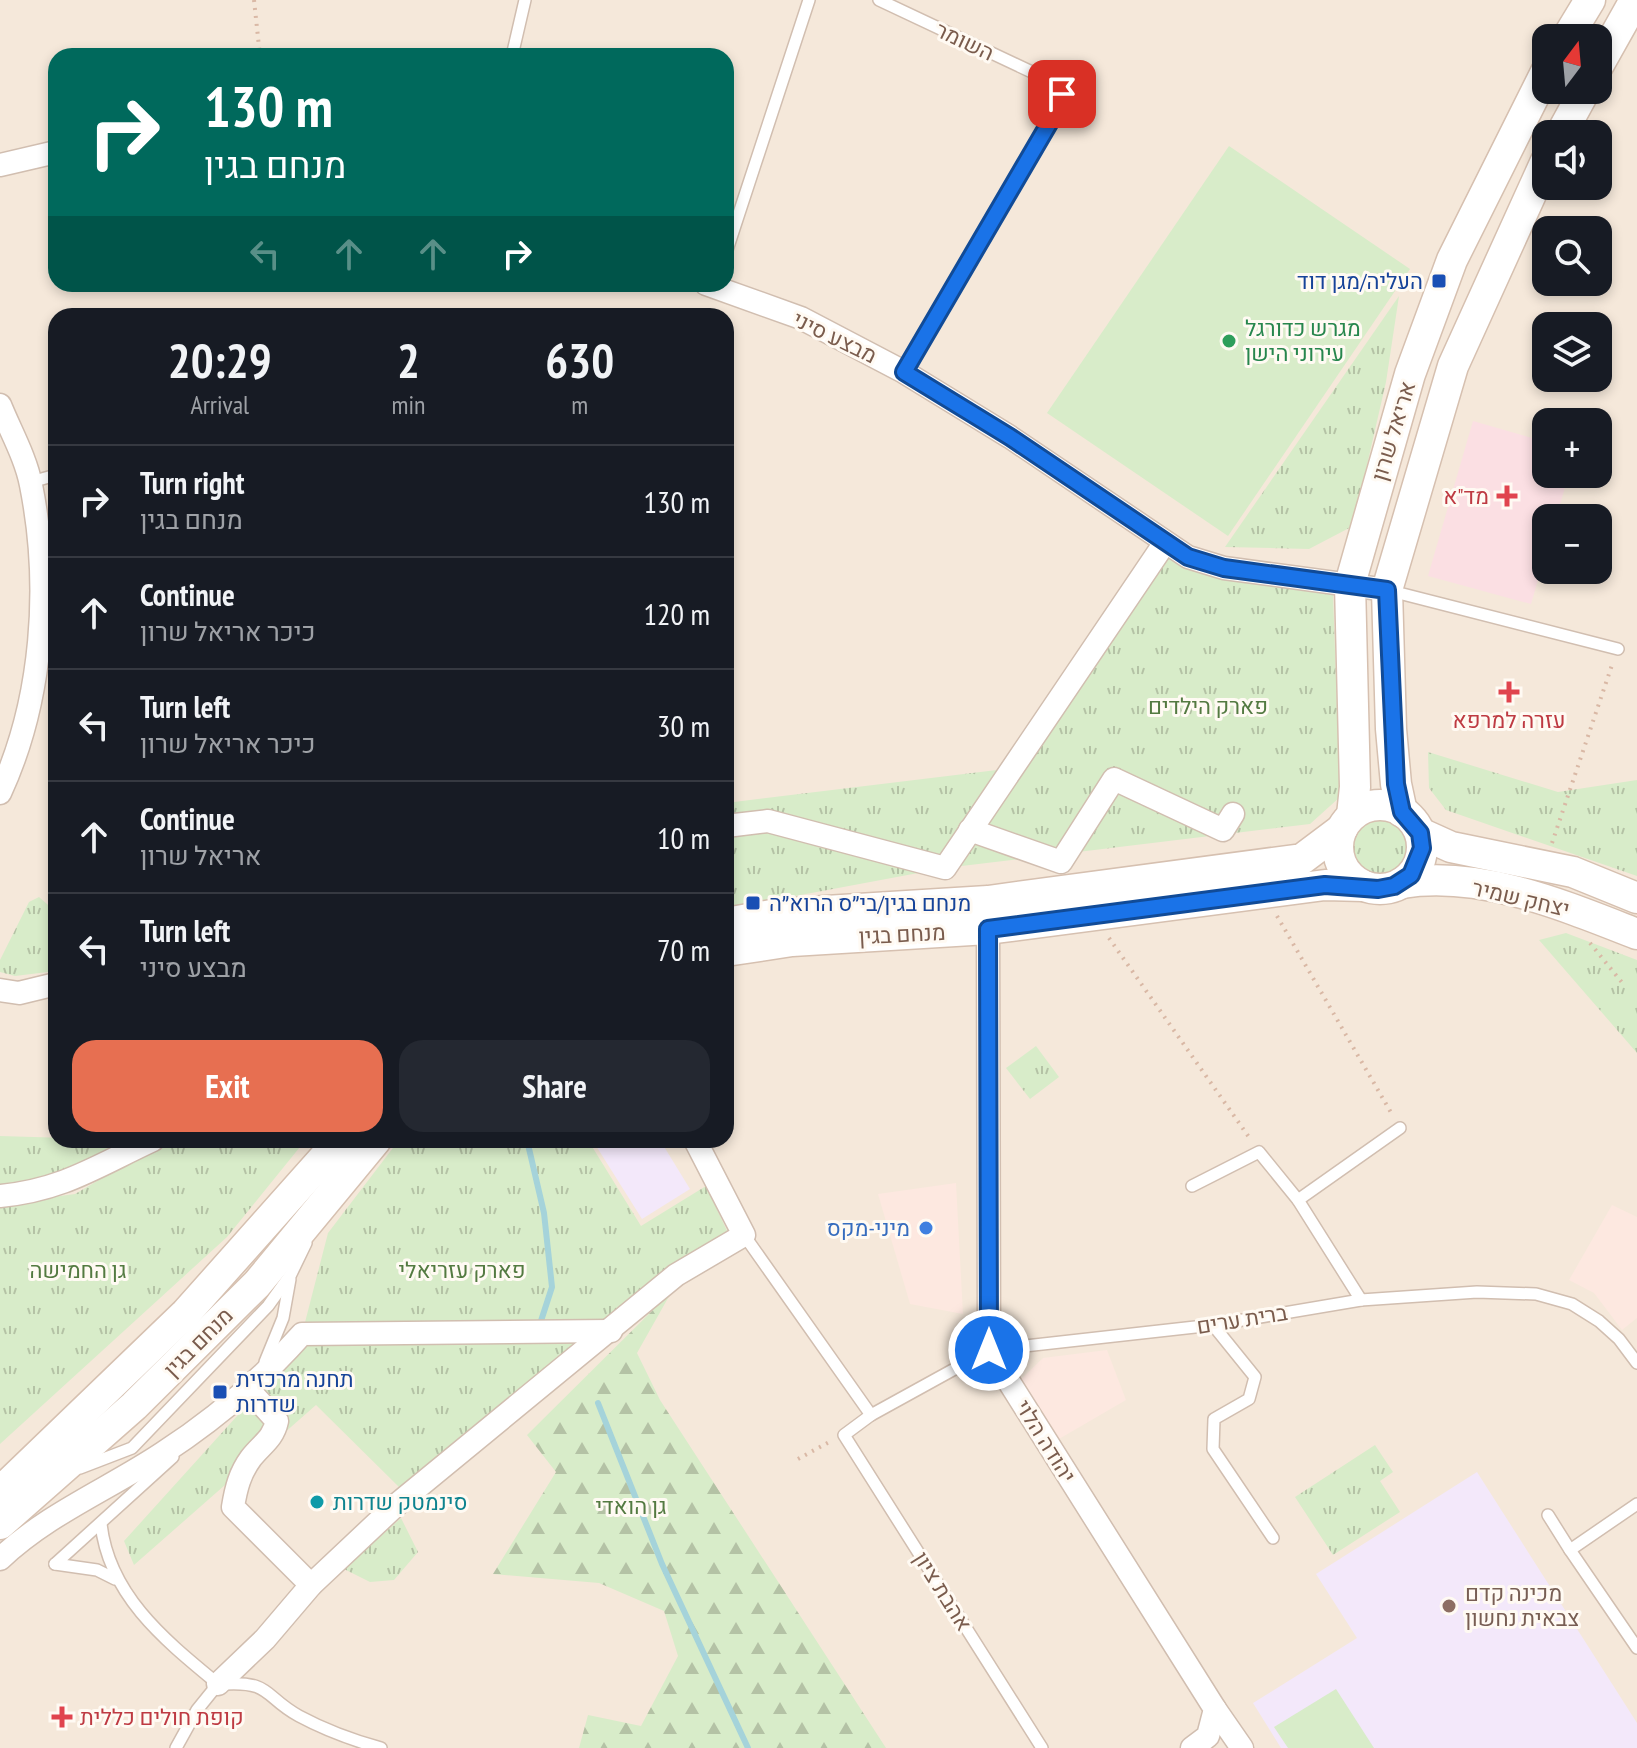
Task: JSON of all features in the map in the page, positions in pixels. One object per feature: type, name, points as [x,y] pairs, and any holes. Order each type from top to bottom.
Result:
[{"type":"main road","points":[[1575,24],[1590,0]]},
{"type":"main road","points":[[1612,41],[1635,0]]},
{"type":"main road","name":"אריאל שרון","points":[[1347,822],[1355,787],[1350,584],[1410,374],[1452,260],[1532,100]]},
{"type":"main road","name":"אריאל שרון","points":[[1411,823],[1391,729],[1387,590],[1453,366],[1532,192]]},
{"type":"main road","points":[[1377,805],[1411,823],[1422,848],[1419,863],[1402,883],[1386,889],[1364,886],[1347,875],[1341,863],[1339,841],[1347,822],[1377,805]]},
{"type":"main road","name":"מנחם בגין","points":[[734,950],[988,915],[1302,859],[1347,822]]},
{"type":"main road","name":"יצחק שמיר","points":[[1411,823],[1451,847],[1546,864],[1637,898]]},
{"type":"main road","name":"יצחק שמיר","points":[[1402,883],[1440,880],[1499,889],[1556,902],[1637,934]]},
{"type":"main road","name":"מנחם בגין","points":[[734,922],[777,914],[1092,913],[1325,885],[1364,886]]},
{"type":"main road","name":"מנחם בגין","points":[[0,1492],[186,1313],[333,1148]]},
{"type":"main road","name":"מנחם בגין","points":[[0,1524],[134,1406],[257,1284],[370,1148]]},
{"type":"street","points":[[0,165],[48,154]]},
{"type":"street","name":"מבצע סיני","points":[[732,292],[801,318],[904,372],[1010,437],[1164,544],[1224,568],[1387,590]]},
{"type":"street","points":[[0,405],[31,482],[40,552],[40,623],[31,702],[0,793]]},
{"type":"street","points":[[734,825],[768,821],[945,868],[1164,544]]},
{"type":"street","points":[[970,830],[1061,862],[1114,779],[1223,830],[1233,814]]},
{"type":"street","points":[[988,915],[989,1350]]},
{"type":"street","points":[[0,990],[19,993],[48,986]]},
{"type":"street","points":[[0,1196],[39,1192],[84,1175],[137,1148]]},
{"type":"street","points":[[218,1684],[265,1639],[311,1585],[395,1506],[676,1275],[744,1235],[699,1148]]},
{"type":"street","points":[[0,1559],[25,1536],[165,1452],[263,1378],[302,1334],[611,1331]]},
{"type":"street","name":"יהודה הלוי","points":[[989,1350],[1242,1748]]},
{"type":"street","points":[[247,1388],[277,1421],[274,1435],[252,1457],[238,1480],[233,1507],[311,1585]]},
{"type":"street","points":[[1192,1748],[1208,1736],[1215,1709]]},
{"type":"lane","points":[[514,48],[525,0]]},
{"type":"lane","points":[[734,229],[809,0]]},
{"type":"lane","name":"השומר","points":[[879,0],[1053,82],[1062,94],[1061,103],[904,372]]},
{"type":"lane","points":[[31,482],[48,477]]},
{"type":"lane","points":[[1387,590],[1618,649]]},
{"type":"lane","points":[[1298,1200],[1400,1128]]},
{"type":"lane","points":[[1192,1186],[1259,1152],[1298,1200],[1361,1300]]},
{"type":"lane","points":[[53,1478],[132,1448],[268,1306],[291,1274],[324,1204]]},
{"type":"lane","points":[[744,1235],[871,1415]]},
{"type":"lane","points":[[116,1579],[97,1570],[55,1564],[247,1388],[270,1352],[283,1318],[291,1274]]},
{"type":"lane","name":"ברית ערים","points":[[844,1435],[871,1415],[989,1350],[1213,1325],[1361,1300],[1477,1292],[1536,1294],[1572,1304],[1599,1321],[1619,1339],[1637,1363]]},
{"type":"lane","points":[[1213,1325],[1255,1377],[1249,1399],[1214,1419],[1213,1449],[1273,1538]]},
{"type":"lane","name":"אהבת ציון","points":[[844,1435],[1042,1748]]},
{"type":"lane","points":[[1570,1550],[1637,1504]]},
{"type":"lane","points":[[1548,1515],[1637,1648]]},
{"type":"lane","points":[[101,1524],[106,1553],[116,1579],[140,1612],[218,1684],[251,1682],[273,1693],[294,1713],[326,1730],[381,1748]]},
{"type":"lane","points":[[176,1748],[197,1710],[218,1684]]},
{"type":"path","points":[[254,0],[254,28],[258,48]]},
{"type":"path","points":[[1546,864],[1618,649]]},
{"type":"path","points":[[1264,894],[1400,1128]]},
{"type":"path","points":[[1092,913],[1259,1152]]},
{"type":"path","points":[[798,1459],[844,1435]]},
{"type":"shaded area","points":[[0,0],[1637,0],[1637,1748],[0,1748]]},
{"type":"shaded area","name":"מד\"א","points":[[1473,421],[1532,438],[1532,488],[1565,488],[1560,504],[1532,504],[1532,584],[1537,584],[1531,604],[1428,576]]},
{"type":"shaded area","points":[[597,1148],[665,1148],[690,1189],[642,1219]]},
{"type":"shaded area","points":[[956,1183],[963,1314],[910,1304],[878,1194]]},
{"type":"shaded area","points":[[1612,1205],[1637,1217],[1637,1318],[1622,1330],[1594,1293],[1569,1280]]},
{"type":"shaded area","points":[[1107,1350],[1126,1400],[1059,1439],[1020,1380],[1043,1358]]},
{"type":"shaded area","name":"מכינה קדם צבאית נחשון","points":[[1477,1472],[1637,1723],[1637,1748],[1281,1748],[1253,1703],[1357,1638],[1316,1574]]},
{"type":"green space","name":"מגרש כדורגל עירוני הישן","points":[[1229,146],[1410,269],[1228,536],[1047,413]]},
{"type":"green space","points":[[1399,296],[1386,382],[1353,526],[1309,549],[1225,547]]},
{"type":"green space","name":"פארק הילדים","points":[[1153,547],[1333,593],[1340,797],[1310,824],[945,868],[734,908],[734,802],[997,770],[1085,659]]},
{"type":"green space","points":[[1428,752],[1558,792],[1637,780],[1637,876],[1446,810],[1429,788]]},
{"type":"green space","points":[[1374,811],[1386,811],[1398,816],[1408,826],[1413,844],[1411,857],[1398,872],[1386,877],[1374,877],[1362,872],[1352,862],[1347,850],[1347,838],[1352,826],[1362,816]]},
{"type":"green space","points":[[39,897],[48,905],[48,972],[15,976],[0,972],[0,960],[29,902]]},
{"type":"green space","points":[[1566,933],[1637,960],[1637,1053],[1539,940]]},
{"type":"green space","points":[[1036,1046],[1059,1077],[1030,1099],[1006,1068]]},
{"type":"green space","points":[[0,1136],[48,1137],[48,1148],[120,1148],[80,1170],[0,1190]]},
{"type":"green space","name":"גן החמישה","points":[[153,1148],[299,1148],[227,1237],[0,1444],[0,1204],[75,1194]]},
{"type":"green space","name":"פארק עזריאלי","points":[[393,1148],[593,1148],[641,1226],[706,1186],[729,1235],[649,1286],[399,1487],[316,1405],[134,1565],[124,1541],[256,1395],[302,1334],[328,1233]]},
{"type":"green space","name":"גן הואדי","points":[[672,1291],[637,1353],[660,1400],[886,1748],[579,1748],[588,1715],[641,1726],[678,1656],[664,1611],[599,1583],[493,1574],[556,1472],[527,1435]]},
{"type":"green space","points":[[1375,1445],[1393,1472],[1380,1481],[1400,1512],[1333,1555],[1295,1497]]},
{"type":"green space","points":[[401,1518],[418,1552],[394,1580],[370,1582],[344,1569]]},
{"type":"green space","points":[[1336,1689],[1374,1748],[1288,1748],[1274,1727]]},
{"type":"waterway","points":[[529,1148],[544,1213],[552,1287],[539,1327]]},
{"type":"waterway","points":[[598,1403],[662,1564],[748,1748]]},
{"type":"place","name":"העליה/מגן דוד","points":[[1439,281]]},
{"type":"place","name":"מגרש כדורגל עירוני הישן","points":[[1229,341]]},
{"type":"place","name":"מד\"א","points":[[1507,496]]},
{"type":"place","name":"עזרה למרפא","points":[[1509,692]]},
{"type":"place","name":"מנחם בגין/בי״ס הרוא״ה","points":[[753,903]]},
{"type":"place","name":"מיני-מקס","points":[[926,1228]]},
{"type":"place","name":"תחנה מרכזית שדרות","points":[[220,1392]]},
{"type":"place","name":"סינמטק שדרות","points":[[317,1502]]},
{"type":"place","name":"מכינה קדם צבאית נחשון","points":[[1449,1606]]},
{"type":"place","name":"קופת חולים כללית","points":[[62,1717]]},
{"type":"route","points":[[989,1350],[988,929],[1092,913],[1325,885],[1386,889],[1402,883],[1411,875],[1419,863],[1422,848],[1420,833],[1402,812],[1396,784],[1391,729],[1387,590],[1224,568],[1188,557],[1164,544],[1010,437],[904,372],[1061,103],[1062,94]]}]
